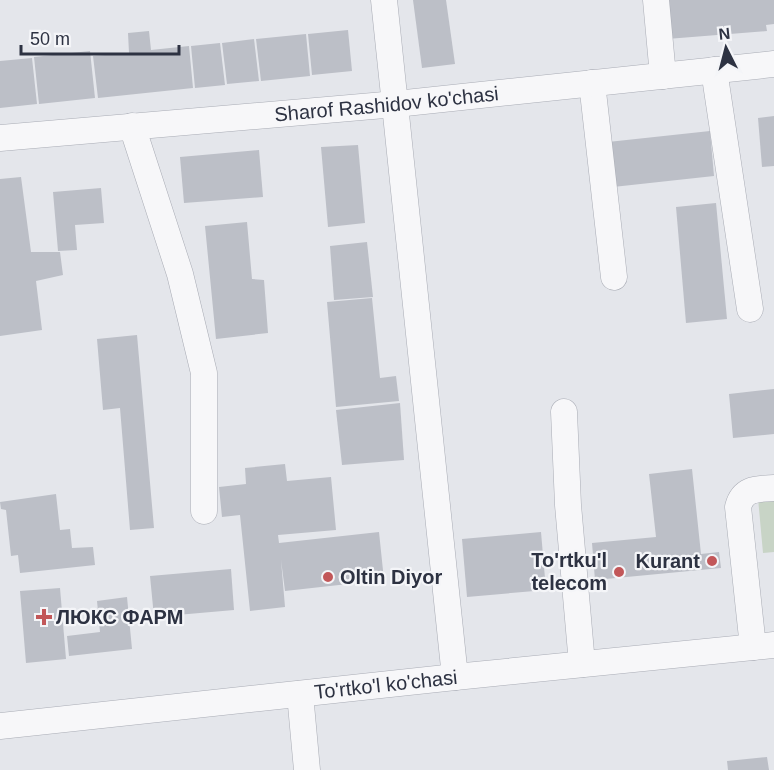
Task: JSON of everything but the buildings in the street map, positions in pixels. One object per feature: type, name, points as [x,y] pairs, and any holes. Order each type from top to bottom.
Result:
[{"type":"street","points":[[384,0],[455,677]]},
{"type":"street","points":[[656,0],[663,76]]},
{"type":"street","name":"Sharof Rashidov ko'chasi","points":[[0,138],[396,104],[774,64]]},
{"type":"street","points":[[714,70],[750,309]]},
{"type":"street","points":[[592,83],[614,277]]},
{"type":"street","points":[[132,126],[180,274],[204,373],[204,511]]},
{"type":"street","points":[[564,412],[568,505],[582,664]]},
{"type":"street","points":[[763,646],[738,507],[741,498],[748,492],[774,488]]},
{"type":"street","name":"To'rtko'l ko'chasi","points":[[0,726],[763,646]]},
{"type":"street","points":[[300,694],[307,770]]},
{"type":"green space","points":[[774,496],[774,552],[763,553],[758,498]]},
{"type":"place","name":"Kurant","points":[[712,561]]},
{"type":"place","name":"To'rtku'l telecom","points":[[619,572]]},
{"type":"place","name":"Oltin Diyor","points":[[328,577]]},
{"type":"place","name":"ЛЮКС ФАРМ","points":[[44,617]]}]
